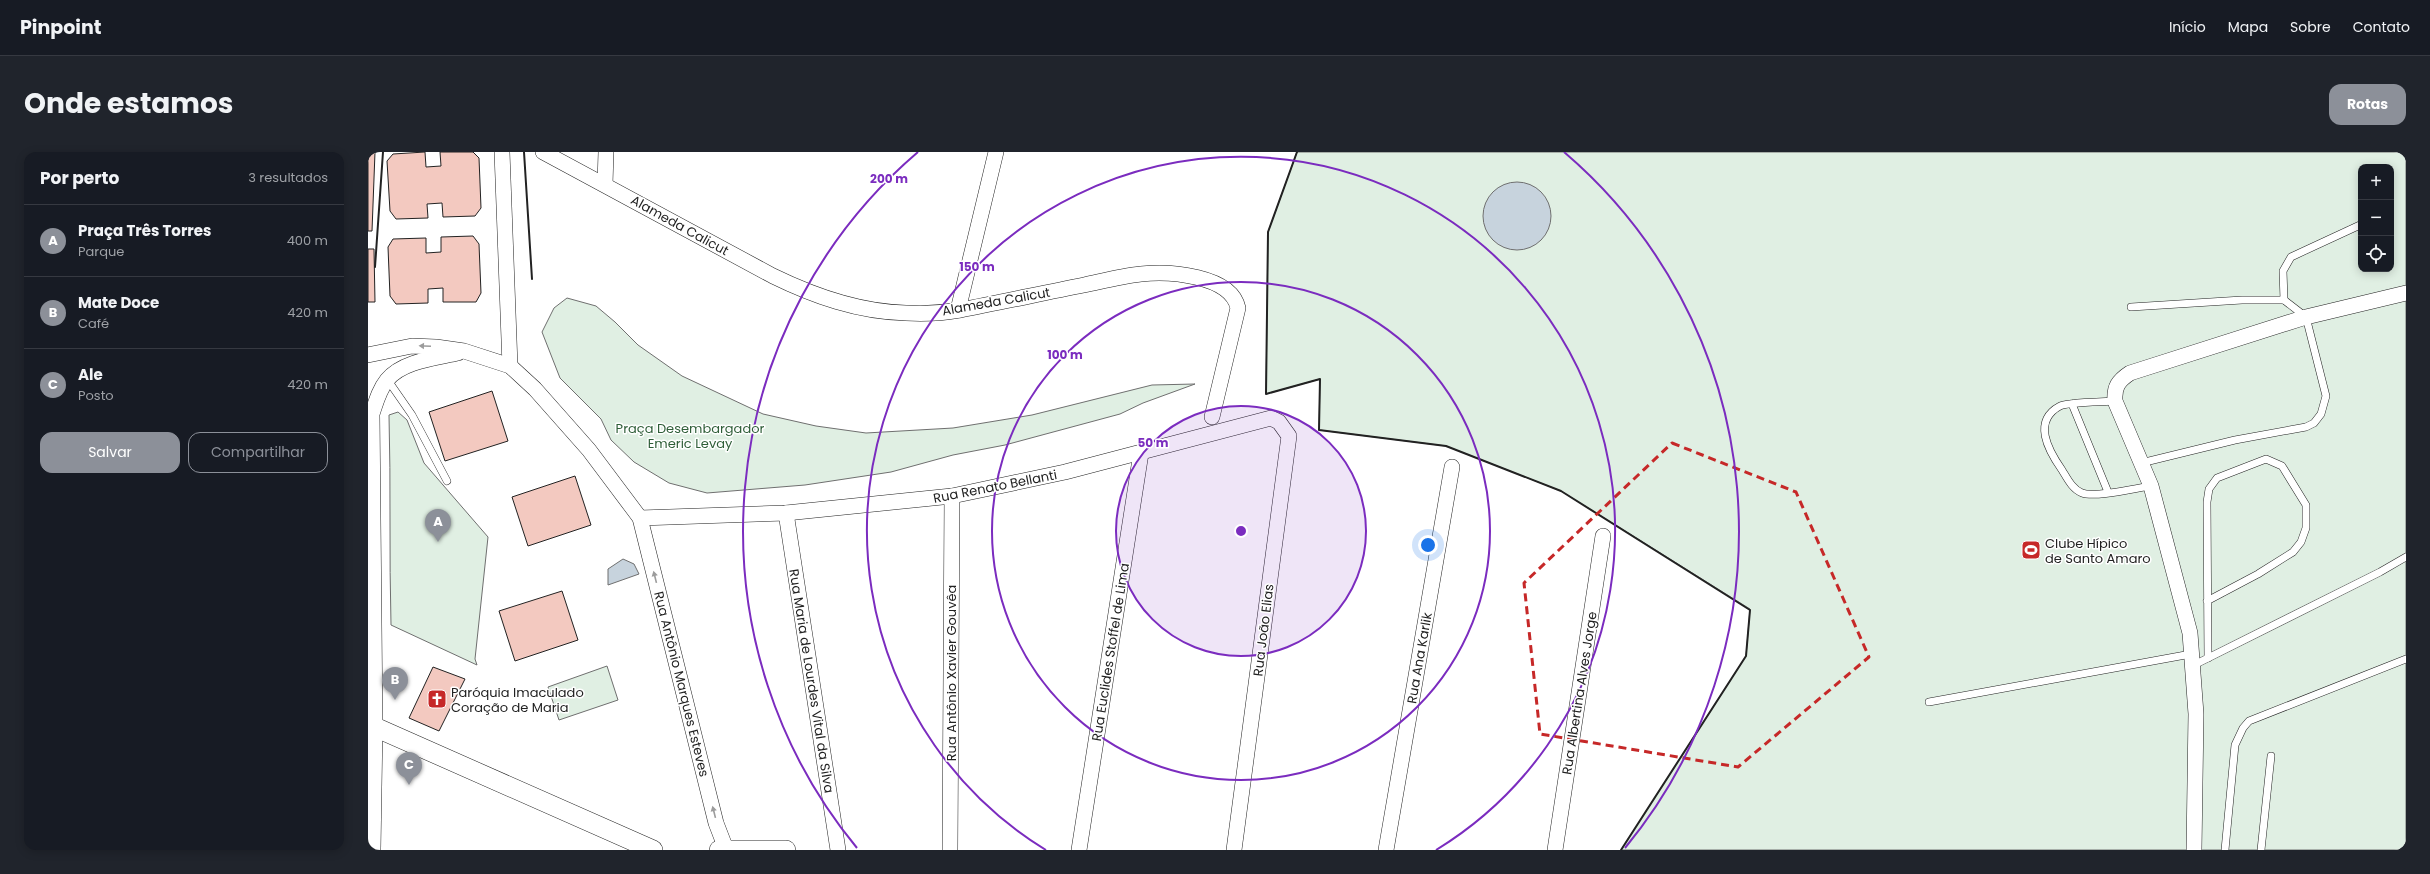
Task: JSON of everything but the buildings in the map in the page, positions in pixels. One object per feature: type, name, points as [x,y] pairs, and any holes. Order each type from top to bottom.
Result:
[{"type":"street","points":[[502,152],[510,366]]},
{"type":"street","name":"Alameda Calicut","points":[[543,152],[605,184],[773,276],[810,294],[852,306],[905,314],[958,310],[1142,274],[1178,274],[1196,277],[1220,286],[1229,291],[1236,299],[1238,308],[1212,417]]},
{"type":"street","points":[[605,184],[606,152]]},
{"type":"street","points":[[958,310],[995,152]]},
{"type":"street","points":[[2194,850],[2196,714],[2190,632],[2151,486],[2115,401],[2114,390],[2120,380],[2130,373],[2306,317],[2406,293]]},
{"type":"street","points":[[368,355],[401,348],[436,347],[464,351],[510,366],[535,389],[589,450],[640,518]]},
{"type":"street","points":[[401,348],[408,367]]},
{"type":"street","points":[[374,850],[372,725],[372,414],[378,385],[400,370],[464,351]]},
{"type":"street","name":"Rua Renato Bellanti","points":[[640,518],[786,513],[952,496],[1141,453],[1271,418]]},
{"type":"street","name":"Rua João Elias","points":[[1234,850],[1288,436],[1280,422],[1271,418]]},
{"type":"street","name":"Rua Euclides Stoffel de Lima","points":[[1079,850],[1141,453]]},
{"type":"street","name":"Rua Ana Karlik","points":[[1386,850],[1452,467]]},
{"type":"street","name":"Rua Antônio Xavier Gouvêa","points":[[950,850],[952,496]]},
{"type":"street","name":"Rua Maria de Lourdes Vital da Silva","points":[[786,513],[838,850]]},
{"type":"street","name":"Rua Antônio Marques Esteves","points":[[640,518],[723,850]]},
{"type":"street","name":"Rua Albertina Alves Jorge","points":[[1556,850],[1604,536]]},
{"type":"street","points":[[372,725],[634,846],[653,850]]},
{"type":"street","points":[[723,850],[786,850]]},
{"type":"lane","points":[[2284,300],[2283,271],[2291,257],[2358,226]]},
{"type":"lane","points":[[2131,307],[2242,300],[2284,300],[2306,317],[2326,396],[2325,404],[2314,423],[2306,427],[2235,440],[2141,463]]},
{"type":"lane","points":[[378,385],[412,415],[447,481]]},
{"type":"lane","points":[[2115,401],[2061,405],[2047,416],[2043,432],[2050,453],[2071,485],[2082,493],[2108,492],[2151,486]]},
{"type":"lane","points":[[2072,404],[2108,492]]},
{"type":"lane","points":[[2207,601],[2258,574],[2294,552],[2301,542],[2306,528],[2306,505],[2282,466],[2276,462],[2266,459],[2217,478],[2212,483],[2207,502],[2207,601],[2208,658]]},
{"type":"lane","points":[[1929,702],[2208,658],[2380,572],[2406,557]]},
{"type":"lane","points":[[2225,850],[2235,745],[2243,728],[2250,721],[2406,658]]},
{"type":"lane","points":[[2261,850],[2271,756]]},
{"type":"highlighted area","points":[[1672,443],[1796,492],[1869,657],[1738,767],[1540,734],[1524,583]]},
{"type":"green space","name":"Clube Hípico de Santo Amaro","points":[[1297,152],[2406,152],[2406,850],[1621,850],[1746,656],[1750,609],[1561,491],[1446,446],[1319,430],[1320,379],[1266,394],[1268,232]]},
{"type":"green space","name":"Praça Desembargador Emeric Levay","points":[[567,298],[596,306],[615,322],[638,345],[682,376],[763,414],[816,426],[866,433],[953,428],[1032,415],[1152,385],[1195,384],[1143,403],[1120,414],[1005,445],[953,455],[891,472],[805,485],[707,493],[669,483],[634,462],[611,440],[601,419],[560,378],[542,332],[554,308]]},
{"type":"green space","points":[[398,412],[407,420],[424,463],[488,537],[475,659],[477,665],[391,625],[389,415]]},
{"type":"green space","points":[[607,666],[618,700],[559,720],[548,687]]},
{"type":"shaded area","points":[[1517,182],[1530,185],[1541,192],[1548,203],[1551,216],[1548,229],[1541,240],[1530,247],[1517,250],[1504,247],[1493,240],[1486,229],[1483,216],[1486,203],[1493,192],[1504,185]]},
{"type":"shaded area","points":[[623,559],[634,564],[639,574],[608,585],[608,569]]},
{"type":"wall","points":[[375,267],[383,152]]},
{"type":"wall","points":[[524,152],[532,279]]},
{"type":"wall","points":[[1297,152],[1268,232],[1266,394],[1320,379],[1319,430],[1446,446],[1561,491],[1750,610],[1746,656],[1621,850]]},
{"type":"place","name":"Praça Três Torres","points":[[438,542]]},
{"type":"place","name":"Clube Hípico de Santo Amaro","points":[[2031,550]]},
{"type":"place","name":"Paróquia Imaculado Coração de Maria","points":[[437,699]]},
{"type":"place","name":"Mate Doce","points":[[395,700]]},
{"type":"place","name":"Ale","points":[[409,785]]}]
